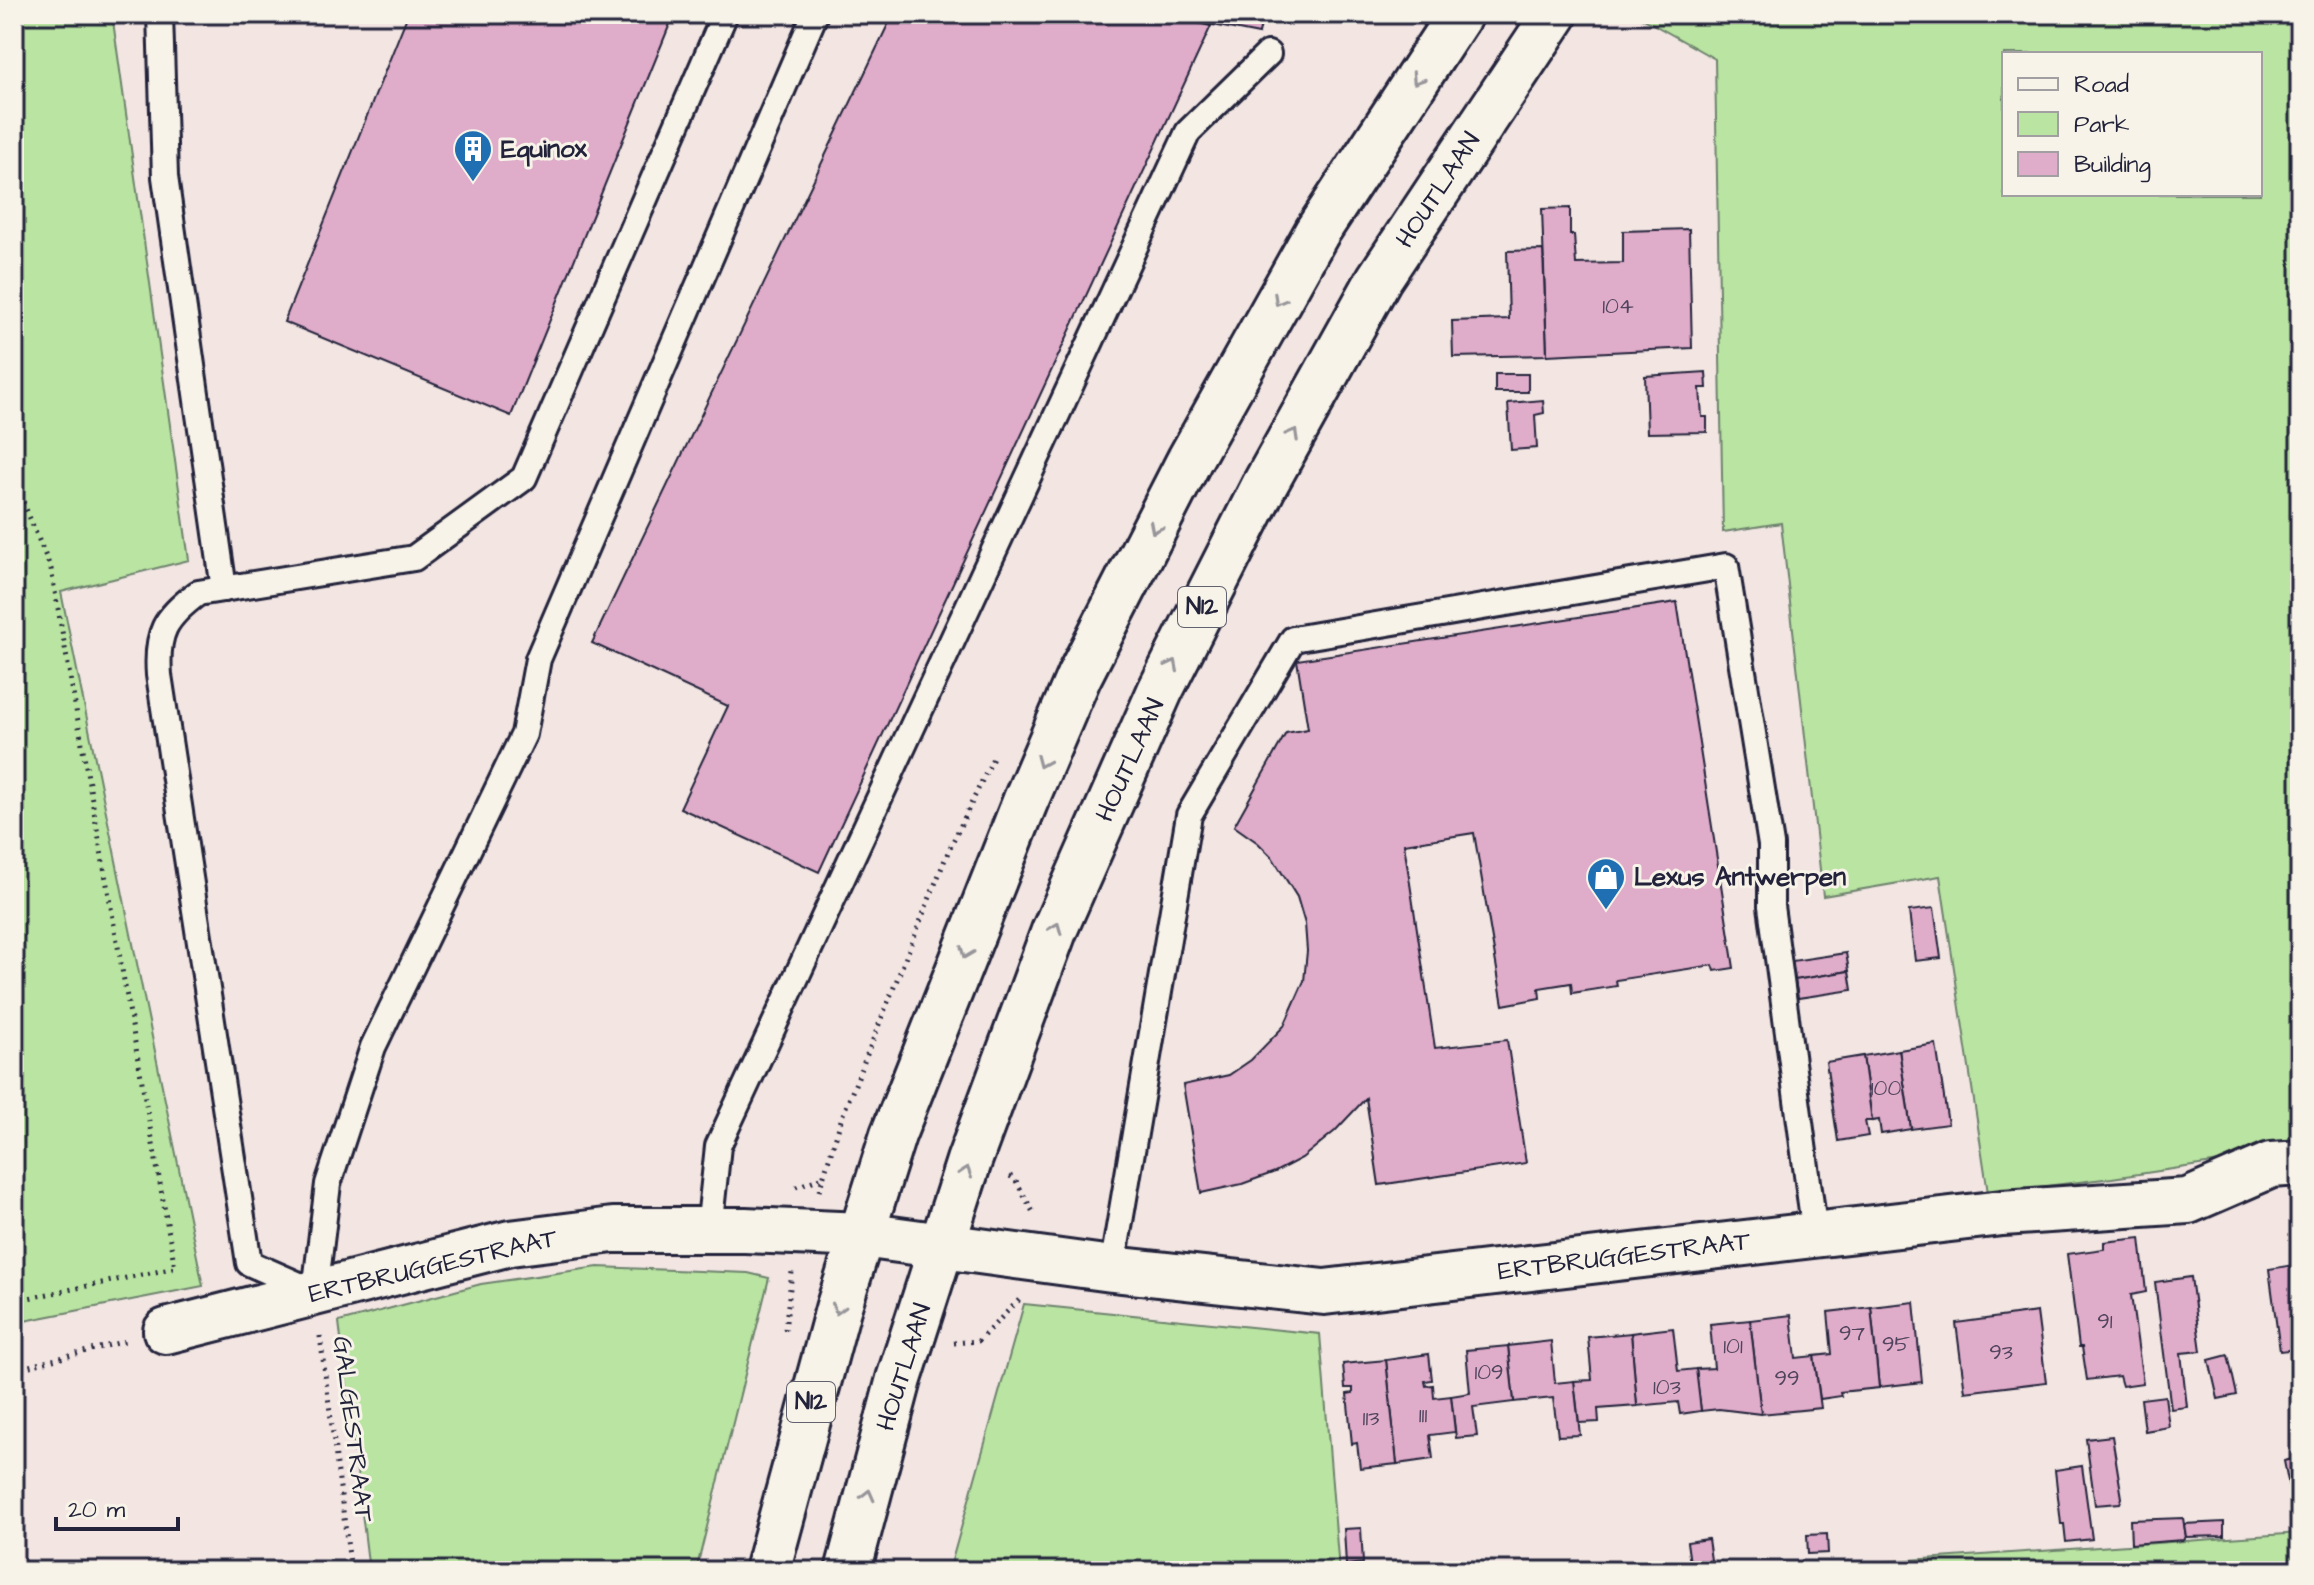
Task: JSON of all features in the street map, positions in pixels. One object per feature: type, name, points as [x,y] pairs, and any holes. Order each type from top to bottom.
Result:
[{"type":"main road","name":"N12","points":[[767,1571],[838,1309],[893,1135],[1025,802],[1079,676],[1190,459],[1317,232],[1460,14]]},
{"type":"main road","name":"HOUTLAAN","points":[[848,1571],[899,1379],[969,1161],[1054,931],[1160,691],[1264,486],[1379,279],[1555,14]]},
{"type":"main road","name":"ERTBRUGGESTRAAT","points":[[166,1331],[510,1243],[613,1230],[809,1231],[862,1235],[1112,1269],[1324,1292],[2002,1213],[2188,1201],[2271,1165],[2300,1163]]},
{"type":"lane","points":[[160,14],[165,177],[224,589]]},
{"type":"lane","points":[[725,14],[524,478],[414,558],[198,593],[176,610],[162,631],[158,652],[159,675],[249,1263],[315,1292],[328,1184],[373,1047],[524,734],[538,659],[815,14]]},
{"type":"lane","points":[[709,1230],[718,1146],[1188,132],[1268,54]]},
{"type":"lane","points":[[1112,1269],[1189,815],[1293,639],[1726,566],[1771,845],[1771,906],[1815,1234]]},
{"type":"path","points":[[14,480],[51,569],[175,1268],[14,1301]]},
{"type":"path","name":"GALGESTRAAT","points":[[315,1292],[351,1571]]},
{"type":"path","points":[[14,1370],[166,1331]]},
{"type":"green space","points":[[14,14],[112,14],[189,560],[61,592],[203,1286],[14,1323]]},
{"type":"green space","points":[[1635,14],[2300,14],[2300,1150],[1988,1193],[1940,876],[1823,896],[1781,523],[1723,532],[1715,59]]},
{"type":"green space","points":[[598,1267],[748,1273],[769,1278],[696,1571],[369,1571],[339,1322],[481,1284]]},
{"type":"green space","points":[[1024,1304],[1320,1334],[1339,1571],[949,1571]]},
{"type":"green space","points":[[2300,1533],[2300,1571],[1750,1571]]},
{"type":"building","name":"Equinox","points":[[408,14],[674,14],[511,416],[284,322]]},
{"type":"building","points":[[893,14],[1157,14],[1211,26],[819,872],[680,808],[728,706],[592,643]]},
{"type":"building","points":[[1157,14],[1263,14],[1259,34]]},
{"type":"building","points":[[1570,208],[1570,235],[1574,235],[1576,264],[1623,263],[1623,231],[1689,229],[1692,348],[1547,355],[1542,209]]},
{"type":"building","points":[[1543,250],[1547,355],[1453,357],[1452,321],[1509,319],[1507,251]]},
{"type":"building","points":[[1706,372],[1707,388],[1700,388],[1702,417],[1707,417],[1707,432],[1647,433],[1645,376]]},
{"type":"building","points":[[1495,374],[1528,374],[1528,392],[1495,392]]},
{"type":"building","points":[[1543,400],[1544,413],[1535,415],[1537,448],[1511,450],[1508,403]]},
{"type":"building","name":"Lexus Antwerpen","points":[[1677,602],[1734,968],[1715,971],[1713,965],[1616,980],[1617,986],[1572,993],[1571,983],[1539,988],[1540,998],[1503,1005],[1474,833],[1404,844],[1435,1048],[1507,1040],[1526,1163],[1379,1185],[1366,1098],[1335,1131],[1302,1158],[1242,1184],[1201,1193],[1183,1085],[1229,1075],[1251,1060],[1284,1026],[1304,981],[1307,951],[1305,924],[1297,897],[1272,857],[1234,826],[1286,733],[1308,729],[1297,660]]},
{"type":"building","points":[[1934,908],[1941,958],[1915,961],[1909,911]]},
{"type":"building","points":[[1846,953],[1849,971],[1795,980],[1792,961]]},
{"type":"building","points":[[1849,971],[1852,990],[1798,998],[1795,980]]},
{"type":"building","points":[[1936,1044],[1948,1124],[1911,1129],[1899,1050]]},
{"type":"building","points":[[1899,1050],[1911,1129],[1881,1134],[1879,1120],[1872,1121],[1863,1056]]},
{"type":"building","points":[[1863,1056],[1872,1121],[1865,1121],[1868,1136],[1838,1141],[1826,1062]]},
{"type":"building","points":[[2140,1238],[2146,1292],[2131,1295],[2143,1383],[2122,1386],[2119,1376],[2087,1380],[2082,1347],[2079,1347],[2067,1254],[2104,1249],[2104,1242]]},
{"type":"building","points":[[2300,1264],[2300,1361],[2298,1349],[2280,1351],[2269,1269]]},
{"type":"building","points":[[2191,1277],[2201,1351],[2181,1353],[2187,1407],[2171,1409],[2155,1282]]},
{"type":"building","points":[[1914,1302],[1922,1382],[1879,1387],[1871,1307]]},
{"type":"building","points":[[1871,1307],[1879,1388],[1840,1392],[1841,1396],[1820,1399],[1814,1356],[1832,1354],[1828,1312]]},
{"type":"building","points":[[2037,1312],[2046,1382],[1965,1392],[1956,1323]]},
{"type":"building","points":[[1791,1315],[1796,1358],[1814,1356],[1821,1408],[1761,1414],[1750,1320]]},
{"type":"building","points":[[1750,1320],[1761,1414],[1719,1409],[1701,1411],[1696,1369],[1714,1368],[1710,1324]]},
{"type":"building","points":[[1673,1328],[1678,1371],[1696,1369],[1701,1411],[1680,1414],[1678,1402],[1637,1406],[1631,1333]]},
{"type":"building","points":[[1631,1333],[1637,1406],[1598,1409],[1599,1422],[1579,1423],[1574,1381],[1592,1380],[1588,1337]]},
{"type":"building","points":[[1551,1341],[1555,1383],[1574,1381],[1580,1435],[1558,1436],[1553,1398],[1514,1402],[1508,1346]]},
{"type":"building","points":[[1508,1346],[1514,1402],[1473,1407],[1477,1436],[1456,1438],[1451,1396],[1470,1393],[1466,1350]]},
{"type":"building","points":[[1429,1354],[1432,1380],[1425,1381],[1426,1386],[1433,1385],[1434,1398],[1451,1396],[1455,1432],[1430,1435],[1433,1459],[1397,1464],[1386,1360]]},
{"type":"building","points":[[2228,1355],[2237,1395],[2218,1399],[2209,1360]]},
{"type":"building","points":[[1386,1360],[1397,1464],[1360,1468],[1357,1443],[1352,1444],[1347,1394],[1353,1393],[1353,1388],[1345,1388],[1343,1364]]},
{"type":"building","points":[[2165,1396],[2169,1427],[2145,1431],[2141,1399]]},
{"type":"building","points":[[2112,1436],[2122,1498],[2120,1503],[2095,1505],[2086,1439]]},
{"type":"building","points":[[2300,1457],[2300,1532],[2298,1532],[2284,1461]]},
{"type":"building","points":[[2082,1466],[2092,1539],[2066,1542],[2055,1470]]},
{"type":"building","points":[[2183,1518],[2186,1537],[2183,1540],[2131,1544],[2130,1520]]},
{"type":"building","points":[[2224,1522],[2224,1536],[2186,1537],[2184,1524]]},
{"type":"building","points":[[1361,1528],[1363,1563],[1346,1565],[1344,1529]]},
{"type":"building","points":[[1827,1534],[1828,1553],[1808,1554],[1807,1535]]},
{"type":"building","points":[[1708,1539],[1712,1567],[1691,1570],[1687,1542]]},
{"type":"place","name":"Equinox","points":[[473,183]]},
{"type":"place","name":"Lexus Antwerpen","points":[[1606,911]]}]
